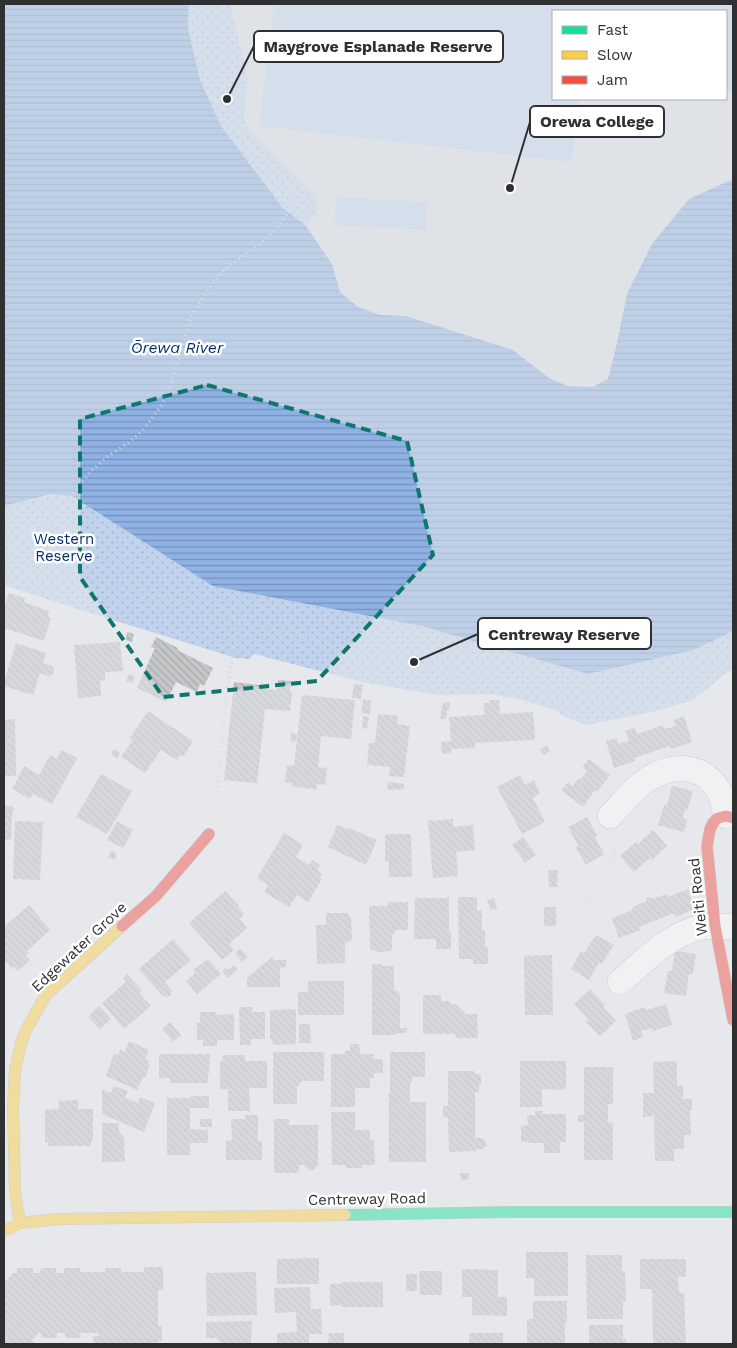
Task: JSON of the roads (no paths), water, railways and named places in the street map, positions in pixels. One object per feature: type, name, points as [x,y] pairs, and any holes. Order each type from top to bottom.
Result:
[{"type":"main road","name":"Weiti Road","points":[[729,817],[718,818],[713,823],[707,846],[724,926],[733,1020]]},
{"type":"main road","name":"Edgewater Grove","points":[[20,1223],[15,1192],[13,1099],[17,1058],[26,1030],[46,995],[156,896],[209,834]]},
{"type":"main road","name":"Centreway Road","points":[[4,1230],[20,1223],[59,1219],[507,1212],[733,1212]]},
{"type":"street","points":[[610,816],[651,777],[667,770],[685,767],[702,774],[714,783],[721,794],[729,817]]},
{"type":"street","points":[[620,982],[662,945],[680,935],[698,928],[724,926]]},
{"type":"water","name":"Ōrewa River","points":[[4,4],[189,4],[188,28],[200,80],[221,126],[283,208],[306,226],[332,264],[340,292],[358,307],[380,315],[406,316],[513,350],[549,378],[568,386],[592,387],[608,379],[627,294],[652,244],[689,199],[733,179],[733,631],[694,650],[588,674],[422,626],[213,586],[72,496],[52,494],[4,506]]},
{"type":"place","name":"Maygrove Esplanade Reserve","points":[[227,99]]},
{"type":"place","name":"Orewa College","points":[[510,188]]},
{"type":"place","name":"Centreway Reserve","points":[[414,662]]},
{"type":"park label","name":"Western Reserve","points":[[64,548]]}]
